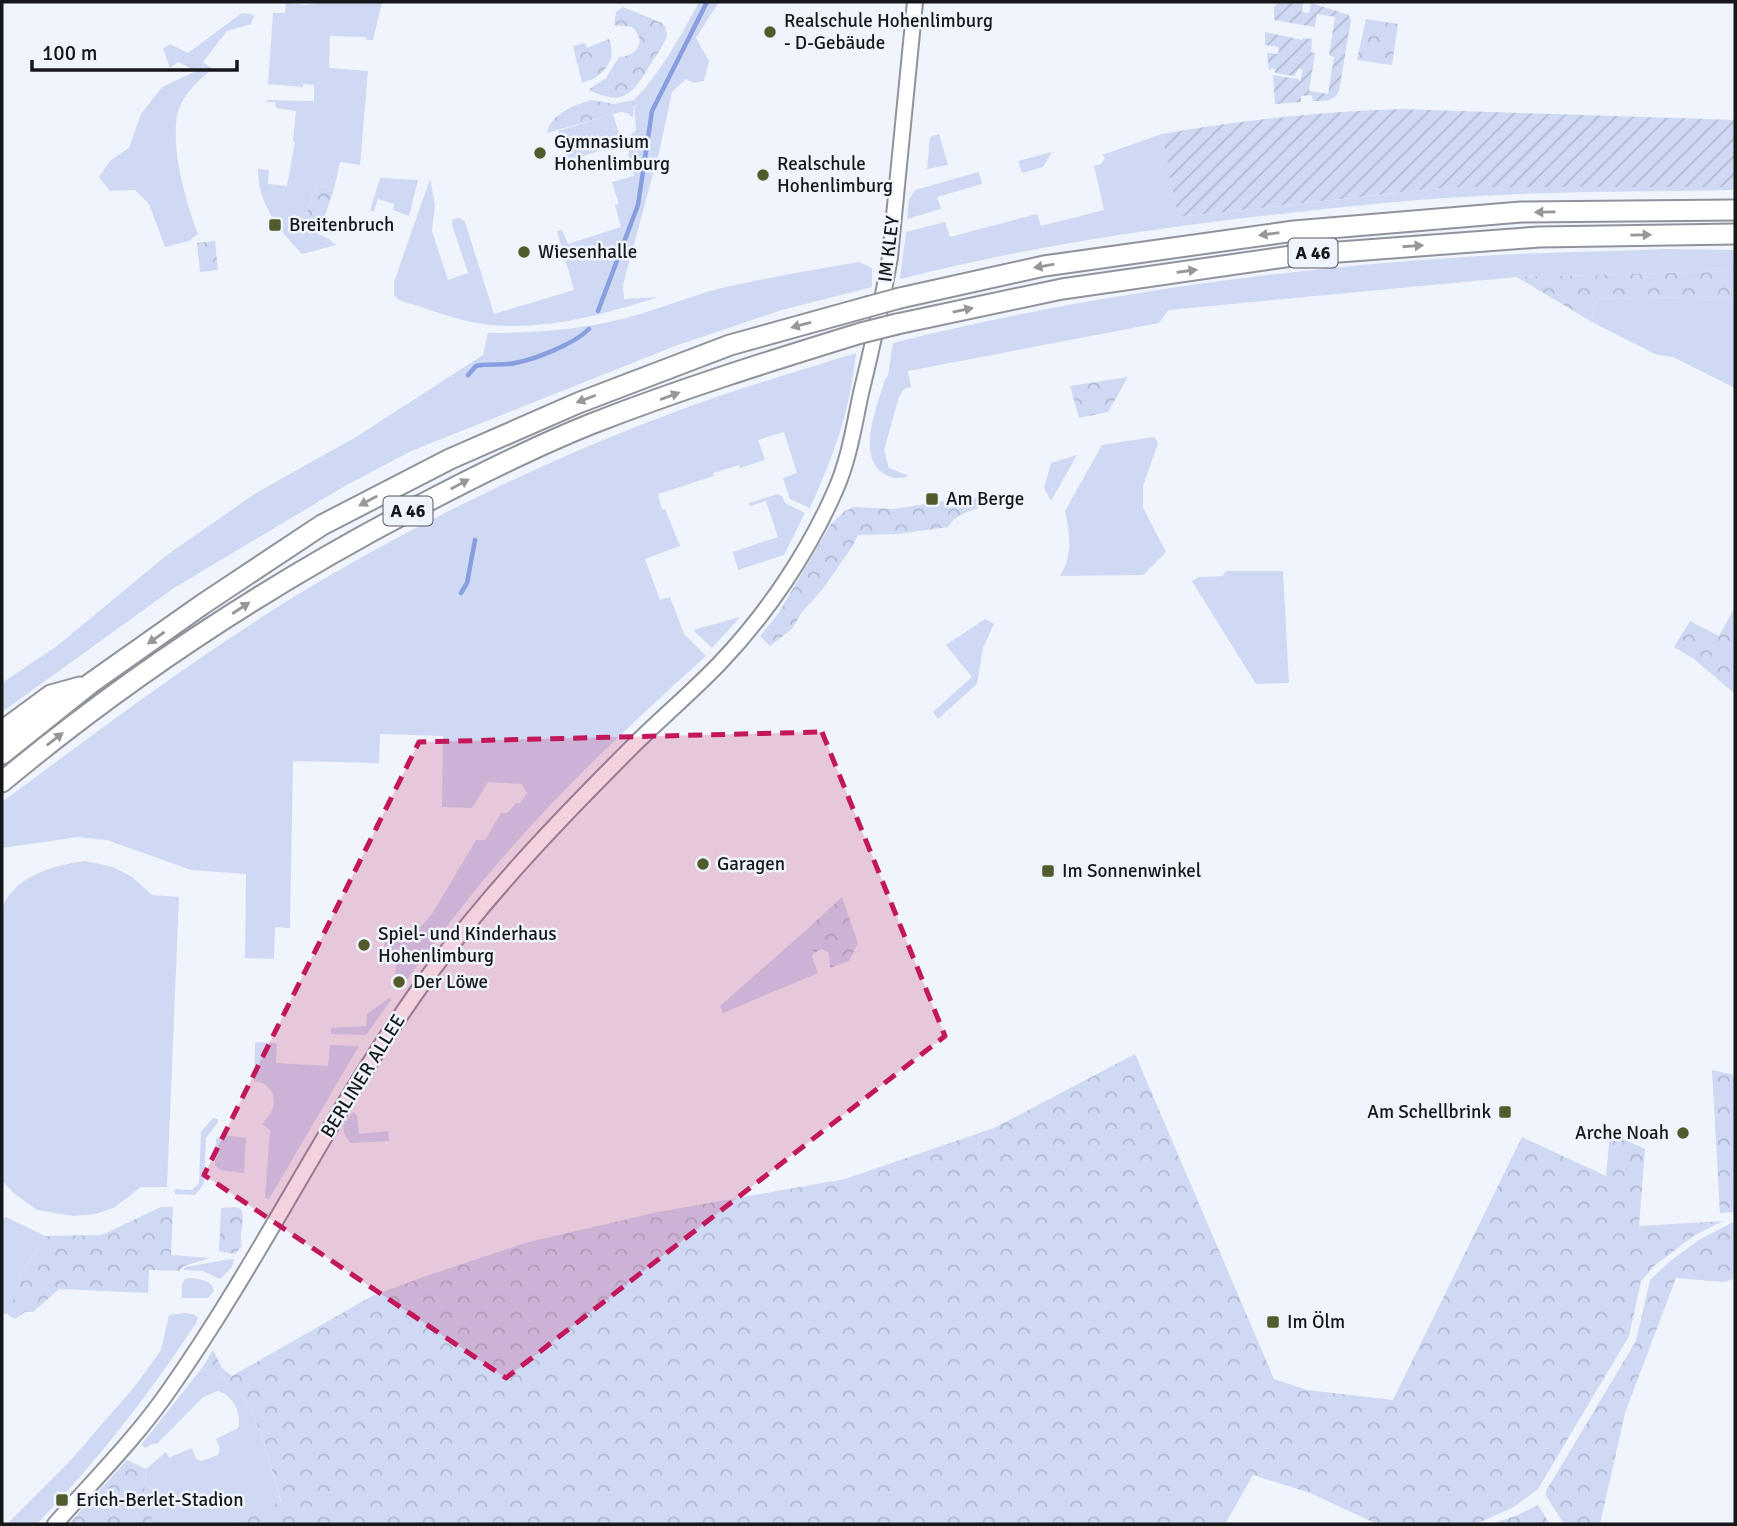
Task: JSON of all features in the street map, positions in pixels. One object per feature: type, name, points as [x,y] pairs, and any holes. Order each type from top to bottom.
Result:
[{"type":"highway","name":"A 46","points":[[2,754],[91,684],[203,604],[322,525],[450,458],[578,402],[730,345],[900,298],[1044,265],[1294,231],[1521,212],[1735,210]]},
{"type":"highway","name":"A 46","points":[[2,782],[151,666],[285,580],[369,531],[473,477],[590,425],[733,373],[861,333],[1062,289],[1299,255],[1539,237],[1735,234]]},
{"type":"highway","points":[[2,731],[51,695],[91,684]]},
{"type":"street","name":"IM KLEY","points":[[835,491],[847,460],[890,257],[915,2]]},
{"type":"street","name":"BERLINER ALLEE","points":[[55,1524],[128,1443],[175,1382],[212,1327],[373,1057],[467,923],[521,860],[719,663],[751,627],[796,563],[835,491]]},
{"type":"highlighted area","points":[[822,732],[945,1036],[506,1378],[204,1175],[419,742]]},
{"type":"green space","points":[[327,2],[382,2],[373,40],[367,40],[366,37],[330,36],[329,68],[368,71],[360,165],[340,162],[334,189],[316,184],[306,214],[323,221],[318,234],[336,245],[302,254],[271,216],[259,182],[258,169],[269,170],[268,184],[287,186],[295,142],[296,111],[276,108],[275,102],[266,102],[267,100],[314,101],[314,85],[303,84],[303,87],[268,84],[273,13],[285,13],[286,3],[306,5]]},
{"type":"green space","points":[[699,2],[719,2],[696,38],[709,61],[704,81],[694,83],[686,79],[672,92],[660,148],[623,285],[624,299],[658,297],[572,320],[505,326],[451,317],[399,300],[394,295],[394,282],[430,179],[435,205],[432,231],[448,280],[468,273],[452,225],[453,219],[460,218],[465,222],[494,314],[574,290],[557,231],[562,230],[568,244],[621,227],[615,205],[619,204],[612,182],[634,176],[628,155],[631,145],[629,137],[636,130],[634,100],[662,66]]},
{"type":"green space","points":[[1279,2],[1303,3],[1302,12],[1309,13],[1311,3],[1349,15],[1351,20],[1339,91],[1330,99],[1313,101],[1312,95],[1301,96],[1301,102],[1275,104],[1273,75],[1298,79],[1300,82],[1303,69],[1299,69],[1294,76],[1275,73],[1275,69],[1271,68],[1269,71],[1267,53],[1278,54],[1279,47],[1265,45],[1265,32],[1302,40],[1312,39],[1311,52],[1315,53],[1309,91],[1328,94],[1334,57],[1329,55],[1335,17],[1317,14],[1315,27],[1274,20],[1274,7]]},
{"type":"green space","points":[[623,7],[662,23],[667,36],[635,87],[623,96],[609,97],[588,90],[606,78],[619,57],[631,54],[638,46],[639,37],[632,27],[614,25],[616,12]]},
{"type":"green space","points":[[242,13],[254,15],[251,24],[227,31],[203,62],[213,69],[191,89],[179,109],[176,130],[178,160],[198,234],[189,241],[165,247],[149,204],[135,190],[110,191],[99,177],[111,160],[129,148],[141,114],[162,87],[196,71],[178,62],[170,68],[163,49],[170,44],[188,53]]},
{"type":"green space","points":[[1366,19],[1398,24],[1392,65],[1357,60]]},
{"type":"green space","points":[[609,39],[610,61],[602,73],[582,83],[573,46],[585,43],[587,48]]},
{"type":"green space","points":[[592,100],[614,104],[634,100],[633,118],[620,112],[547,133],[558,115]]},
{"type":"green space","points":[[1400,109],[1735,120],[1735,187],[1450,187],[1178,217],[1162,134],[1280,117]]},
{"type":"green space","points":[[613,114],[622,144],[567,161],[558,131]]},
{"type":"green space","points":[[939,134],[948,165],[927,169],[930,137]]},
{"type":"green space","points":[[1162,134],[1179,217],[1450,187],[1735,187],[1735,190],[1494,195],[1317,210],[1084,241],[900,279],[906,232],[945,222],[950,237],[1037,214],[1041,226],[1104,210],[1094,166],[1101,164],[1105,158],[1102,155]]},
{"type":"green space","points":[[1052,152],[1043,167],[1022,173],[1018,161]]},
{"type":"green space","points":[[979,172],[982,184],[937,197],[941,209],[907,219],[909,199],[915,190]]},
{"type":"green space","points":[[380,178],[418,180],[409,216],[393,210],[394,204],[378,199],[374,211],[370,211]]},
{"type":"green space","points":[[316,184],[334,189],[323,221],[306,214]]},
{"type":"green space","points":[[215,241],[218,270],[200,272],[197,243]]},
{"type":"green space","points":[[1665,249],[1735,250],[1735,271],[1517,277],[1168,310],[1159,323],[908,371],[911,387],[904,389],[899,397],[884,450],[889,468],[909,476],[896,478],[886,475],[875,465],[871,454],[871,429],[888,376],[893,343],[1038,311],[1258,276],[1480,256]]},
{"type":"green space","points":[[859,262],[872,268],[872,287],[782,310],[675,346],[411,451],[343,487],[174,588],[2,712],[2,683],[57,646],[167,555],[256,493],[356,437],[483,355],[488,333],[575,328],[609,322],[726,287]]},
{"type":"green space","points":[[1735,271],[1735,296],[1596,299],[1592,322],[1517,277]]},
{"type":"green space","points":[[1735,296],[1735,388],[1673,357],[1657,355],[1592,322],[1596,299]]},
{"type":"green space","points":[[856,353],[850,394],[840,432],[810,508],[790,499],[783,478],[797,473],[784,432],[758,440],[765,460],[713,473],[714,476],[658,494],[662,509],[665,509],[680,546],[645,559],[660,600],[670,597],[684,634],[706,656],[558,797],[498,863],[406,981],[395,986],[396,959],[384,958],[385,931],[416,932],[432,914],[476,840],[485,840],[501,813],[507,813],[516,803],[520,803],[527,793],[522,784],[488,782],[472,808],[442,807],[443,736],[380,734],[379,763],[293,761],[290,928],[275,927],[274,959],[245,958],[246,874],[191,870],[107,840],[78,837],[2,848],[2,802],[175,675],[310,587],[431,520],[585,448],[712,399]]},
{"type":"green space","points":[[1128,377],[1108,412],[1079,418],[1070,386]]},
{"type":"green space","points":[[1154,437],[1158,443],[1143,486],[1143,508],[1166,552],[1143,575],[1060,576],[1067,560],[1069,545],[1065,511],[1102,445]]},
{"type":"green space","points":[[1077,455],[1051,501],[1044,488],[1051,463]]},
{"type":"green space","points":[[778,494],[785,503],[805,513],[784,555],[738,570],[733,552],[778,537],[766,501],[750,506],[749,503]]},
{"type":"green space","points":[[986,495],[988,499],[984,504],[958,516],[948,527],[897,534],[858,535],[822,590],[802,612],[792,629],[770,646],[760,636],[778,614],[831,524],[845,511],[854,507],[895,509],[943,501],[949,508]]},
{"type":"green space","points":[[1226,571],[1283,571],[1289,683],[1256,684],[1192,581],[1199,577],[1223,576]]},
{"type":"green space","points":[[1735,607],[1734,693],[1694,659],[1674,647],[1690,621],[1719,636]]},
{"type":"green space","points":[[740,617],[712,648],[693,630]]},
{"type":"green space","points":[[985,619],[994,624],[983,648],[977,684],[938,719],[933,712],[972,677],[946,645]]},
{"type":"green space","points":[[85,861],[113,867],[132,877],[152,895],[179,897],[167,1187],[141,1187],[115,1207],[96,1214],[74,1216],[37,1210],[2,1181],[2,908],[9,896],[26,880],[49,869]]},
{"type":"green space","points":[[842,897],[858,943],[849,961],[830,968],[829,953],[822,949],[814,953],[804,932]]},
{"type":"green space","points":[[804,932],[814,953],[812,957],[818,973],[723,1013],[720,1006]]},
{"type":"green space","points":[[389,998],[391,1000],[366,1035],[331,1034],[331,1028],[366,1026],[367,1014]]},
{"type":"green space","points":[[255,1042],[277,1043],[276,1063],[328,1066],[330,1045],[359,1046],[269,1199],[265,1198],[270,1130],[262,1124],[271,1112],[274,1100],[264,1084],[254,1082]]},
{"type":"green space","points":[[1135,1054],[1274,1379],[1307,1390],[1393,1400],[1522,1137],[1606,1176],[1610,1133],[1645,1149],[1639,1226],[1723,1221],[1695,1235],[1654,1266],[1641,1281],[1629,1336],[1538,1489],[1514,1507],[1476,1524],[1377,1524],[1310,1493],[1253,1475],[1225,1524],[231,1524],[281,1501],[261,1434],[250,1408],[239,1392],[202,1368],[213,1350],[222,1368],[232,1376],[372,1296],[426,1276],[525,1243],[653,1213],[845,1179],[994,1128]]},
{"type":"green space","points":[[1712,1070],[1735,1075],[1735,1212],[1720,1213]]},
{"type":"green space","points":[[353,1112],[357,1115],[359,1134],[388,1131],[389,1141],[350,1143],[344,1134],[343,1126]]},
{"type":"green space","points":[[213,1118],[218,1119],[218,1122],[206,1138],[204,1184],[195,1195],[175,1194],[175,1189],[192,1190],[199,1183],[201,1132]]},
{"type":"green space","points":[[222,1135],[246,1138],[244,1173],[220,1170],[215,1165],[216,1139]]},
{"type":"green space","points":[[161,1207],[173,1207],[171,1255],[210,1258],[184,1266],[179,1271],[149,1270],[148,1293],[59,1289],[33,1312],[25,1312],[15,1319],[8,1315],[22,1273],[45,1236],[102,1235]]},
{"type":"green space","points":[[221,1208],[241,1209],[243,1219],[242,1246],[235,1254],[219,1251]]},
{"type":"green space","points":[[6,1217],[45,1236],[22,1273],[9,1313],[2,1314],[2,1219]]},
{"type":"green space","points":[[1735,1221],[1735,1278],[1725,1282],[1676,1278],[1625,1413],[1600,1524],[1564,1524],[1546,1496],[1546,1491],[1636,1341],[1650,1280],[1699,1240]]},
{"type":"green space","points":[[234,1259],[232,1267],[220,1279],[203,1271],[183,1270],[186,1267]]},
{"type":"green space","points":[[192,1278],[211,1285],[214,1291],[208,1298],[182,1298],[182,1284],[185,1279]]},
{"type":"green space","points":[[185,1313],[198,1317],[196,1323],[160,1376],[80,1477],[37,1524],[7,1524],[69,1462],[136,1385],[161,1350],[169,1315]]},
{"type":"green space","points":[[202,1368],[239,1392],[250,1408],[261,1434],[281,1502],[231,1524],[154,1524],[144,1498],[146,1469],[166,1452],[169,1458],[192,1448],[196,1459],[202,1461],[218,1455],[220,1449],[216,1439],[238,1428],[239,1416],[235,1405],[228,1396],[218,1391],[203,1397],[158,1443],[146,1448],[141,1445]]},
{"type":"green space","points":[[127,1460],[146,1469],[144,1498],[154,1524],[69,1524]]},
{"type":"green space","points":[[1538,1505],[1550,1524],[1490,1524],[1516,1516]]},
{"type":"waterway","points":[[598,311],[638,205],[652,111],[707,2]]},
{"type":"waterway","points":[[468,375],[476,366],[510,364],[544,354],[565,345],[589,329]]},
{"type":"waterway","points":[[461,593],[467,583],[475,540]]},
{"type":"place","name":"Realschule Hohenlimburg - D-Gebäude","points":[[770,32]]},
{"type":"place","name":"Gymnasium Hohenlimburg","points":[[540,153]]},
{"type":"place","name":"Realschule Hohenlimburg","points":[[763,175]]},
{"type":"place","name":"Breitenbruch","points":[[275,225]]},
{"type":"place","name":"Wiesenhalle","points":[[524,252]]},
{"type":"place","name":"Am Berge","points":[[932,499]]},
{"type":"place","name":"Garagen","points":[[703,864]]},
{"type":"place","name":"Im Sonnenwinkel","points":[[1048,871]]},
{"type":"place","name":"Spiel- und Kinderhaus Hohenlimburg","points":[[364,945]]},
{"type":"place","name":"Der Löwe","points":[[399,982]]},
{"type":"place","name":"Am Schellbrink","points":[[1505,1112]]},
{"type":"place","name":"Arche Noah","points":[[1683,1133]]},
{"type":"place","name":"Im Ölm","points":[[1273,1322]]},
{"type":"place","name":"Erich-Berlet-Stadion","points":[[62,1500]]}]
